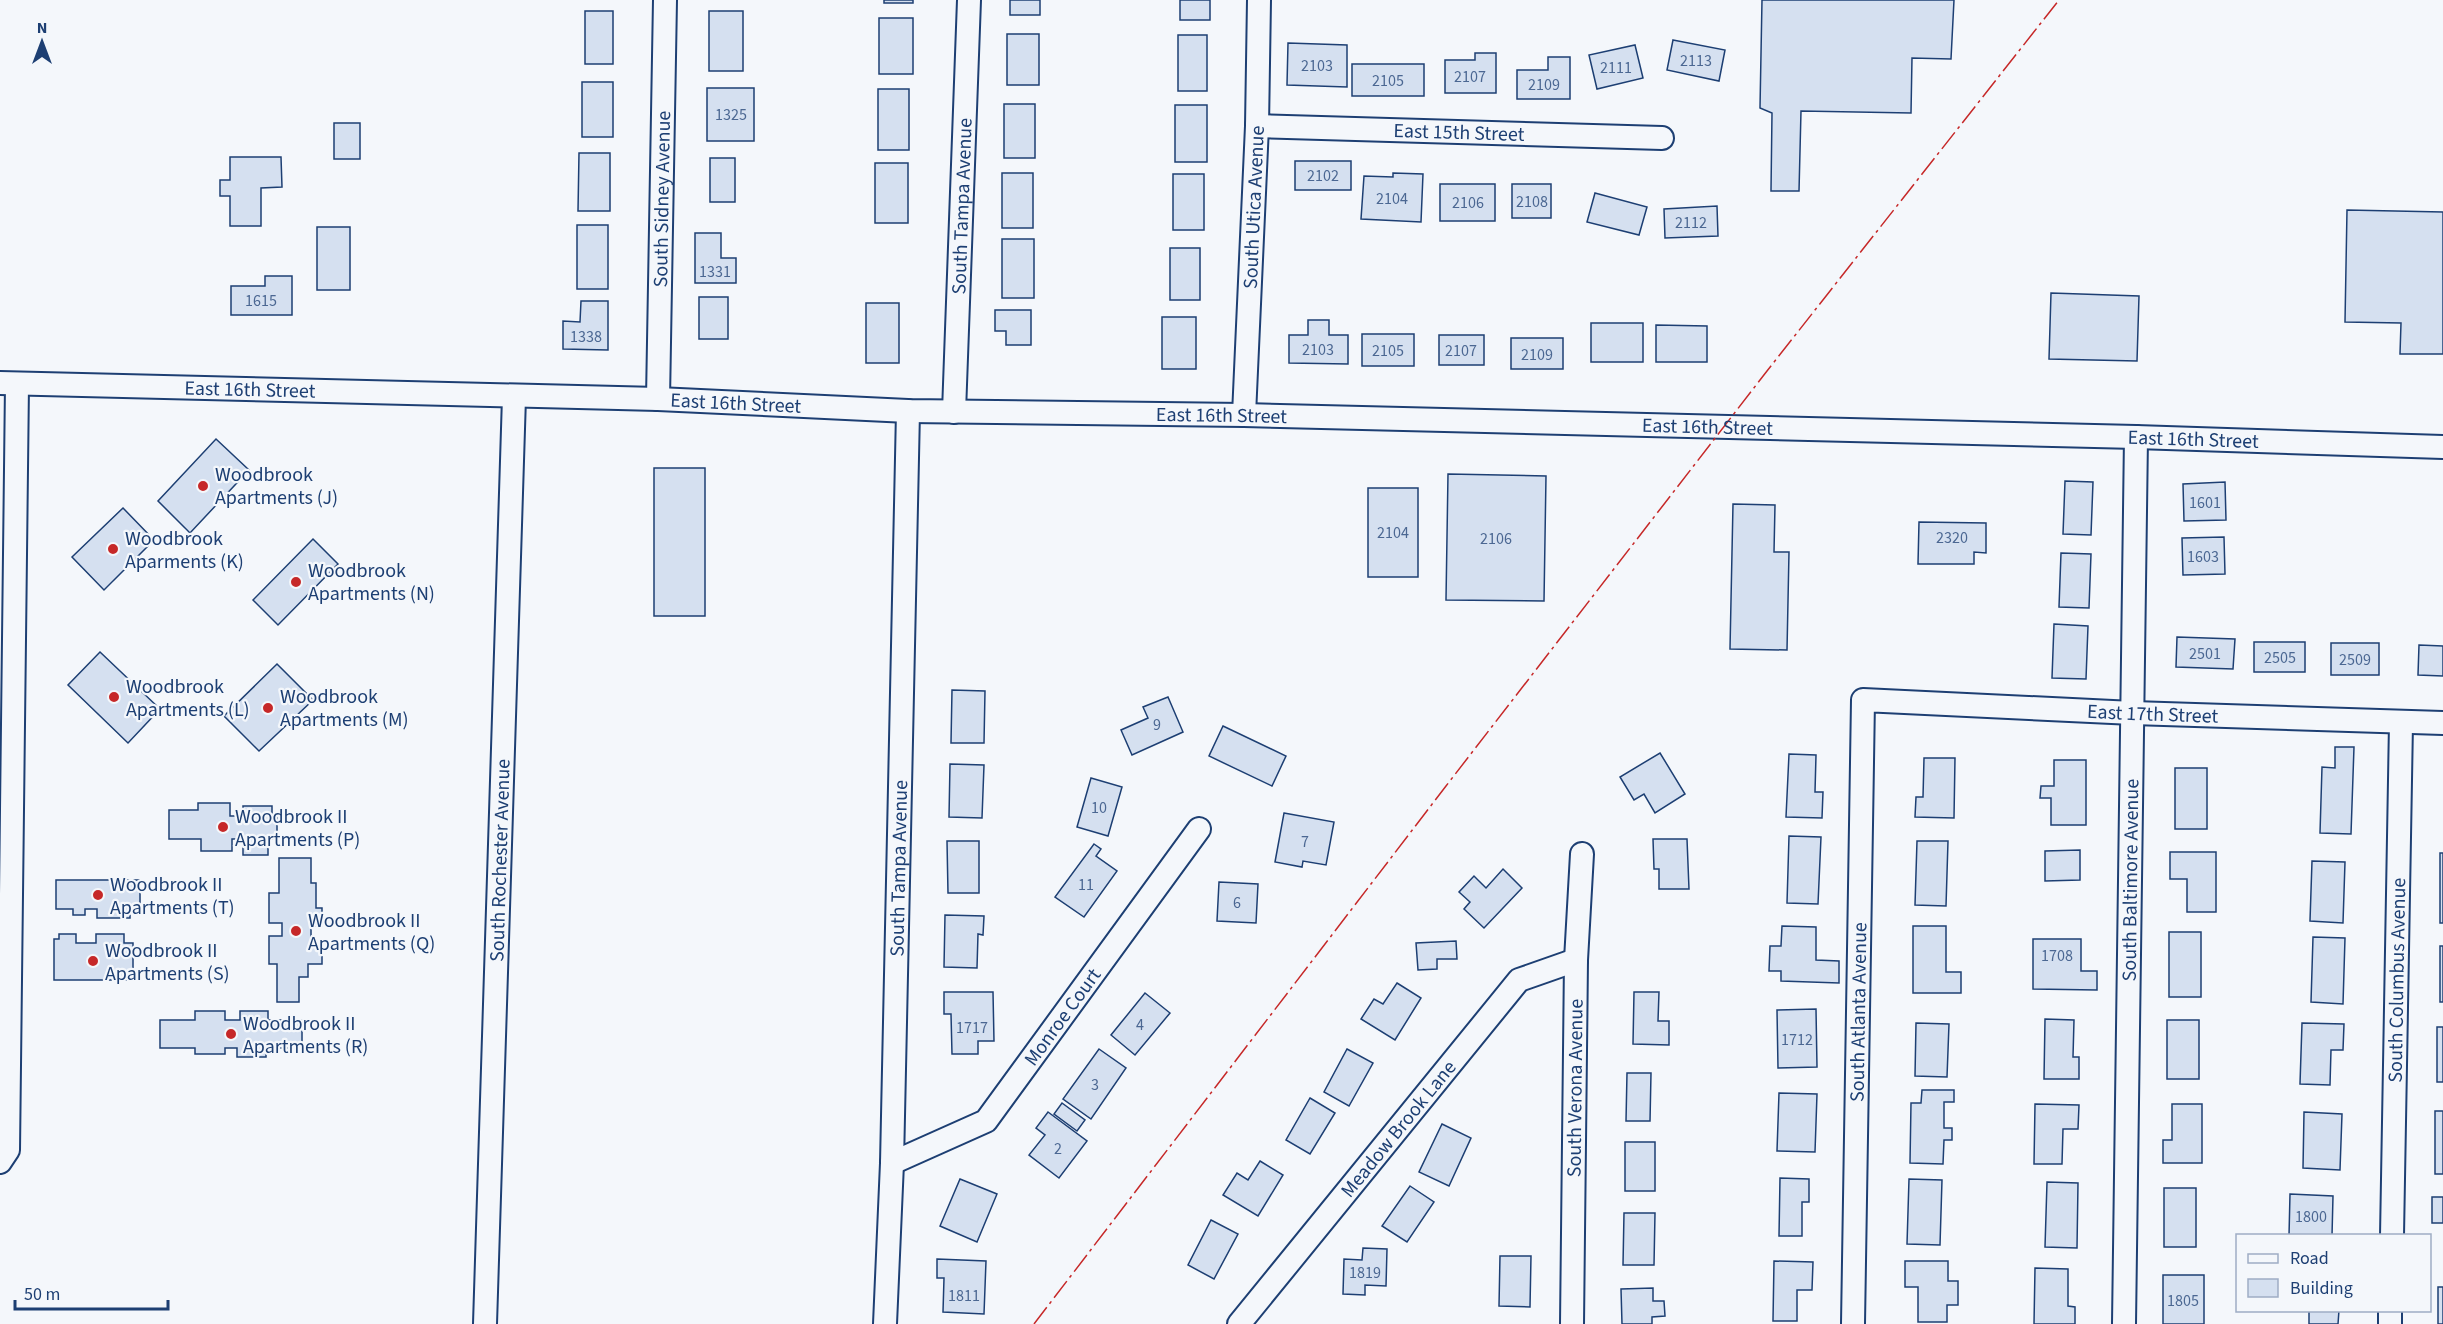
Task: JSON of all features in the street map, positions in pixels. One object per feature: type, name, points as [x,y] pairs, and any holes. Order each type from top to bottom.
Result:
[{"type":"street","name":"South Sidney Avenue","points":[[658,399],[665,0]]},
{"type":"street","name":"South Tampa Avenue","points":[[954,412],[969,0]]},
{"type":"street","name":"South Utica Avenue","points":[[1244,415],[1257,126],[1259,0]]},
{"type":"street","name":"East 15th Street","points":[[1257,126],[1662,138]]},
{"type":"street","name":"East 16th Street","points":[[8,384],[658,399],[908,411],[1244,415],[2136,437],[2443,447]]},
{"type":"street","points":[[0,1162],[8,1150],[8,384]]},
{"type":"street","name":"South Rochester Avenue","points":[[485,1324],[514,397]]},
{"type":"street","name":"South Tampa Avenue","points":[[885,1324],[892,1163],[908,411]]},
{"type":"street","name":"South Baltimore Avenue","points":[[2124,1324],[2136,437]]},
{"type":"street","name":"East 17th Street","points":[[1863,700],[2133,713],[2443,723]]},
{"type":"street","name":"South Atlanta Avenue","points":[[1853,1324],[1863,700]]},
{"type":"street","name":"South Columbus Avenue","points":[[2391,1234],[2402,723]]},
{"type":"street","name":"Monroe Court","points":[[892,1163],[986,1121],[1199,829]]},
{"type":"street","name":"South Verona Avenue","points":[[1572,1324],[1576,960],[1582,854]]},
{"type":"street","name":"Meadow Brook Lane","points":[[1239,1324],[1519,980],[1576,960]]},
{"type":"building","points":[[884,0],[913,0],[913,3],[884,3]]},
{"type":"building","points":[[1010,0],[1040,0],[1040,15],[1010,15]]},
{"type":"building","points":[[1180,0],[1210,0],[1210,20],[1180,20]]},
{"type":"building","points":[[1762,0],[1954,0],[1951,59],[1912,58],[1911,113],[1801,111],[1799,191],[1771,191],[1772,113],[1760,108]]},
{"type":"building","points":[[585,11],[613,11],[613,64],[585,64]]},
{"type":"building","points":[[709,11],[743,11],[743,71],[709,71]]},
{"type":"building","points":[[879,18],[913,18],[913,74],[879,74]]},
{"type":"building","points":[[1007,34],[1039,34],[1039,85],[1007,85]]},
{"type":"building","points":[[1178,35],[1207,35],[1207,91],[1178,91]]},
{"type":"building","points":[[1673,40],[1725,50],[1719,81],[1667,70]]},
{"type":"building","points":[[1288,43],[1347,45],[1347,87],[1287,85]]},
{"type":"building","points":[[1635,45],[1643,78],[1597,89],[1589,55]]},
{"type":"building","points":[[1475,53],[1496,53],[1496,93],[1445,93],[1445,60],[1475,60]]},
{"type":"building","points":[[1548,57],[1570,57],[1570,99],[1517,99],[1517,70],[1548,70]]},
{"type":"building","points":[[1352,64],[1424,64],[1424,96],[1352,96]]},
{"type":"building","points":[[582,82],[613,82],[613,137],[582,137]]},
{"type":"building","points":[[707,88],[754,88],[754,141],[707,141]]},
{"type":"building","points":[[878,89],[909,89],[909,150],[878,150]]},
{"type":"building","points":[[1004,104],[1035,104],[1035,158],[1004,158]]},
{"type":"building","points":[[1175,105],[1207,105],[1207,162],[1175,162]]},
{"type":"building","points":[[334,123],[360,123],[360,159],[334,159]]},
{"type":"building","points":[[579,153],[610,153],[610,211],[578,211]]},
{"type":"building","points":[[230,157],[281,157],[282,187],[261,188],[261,226],[230,226],[230,196],[220,196],[220,180],[230,180]]},
{"type":"building","points":[[710,158],[735,158],[735,202],[710,202]]},
{"type":"building","points":[[1295,161],[1351,161],[1351,190],[1295,190]]},
{"type":"building","points":[[875,163],[908,163],[908,223],[875,223]]},
{"type":"building","points":[[1002,173],[1033,173],[1033,228],[1002,228]]},
{"type":"building","points":[[1393,173],[1423,174],[1421,222],[1361,219],[1364,176],[1393,177]]},
{"type":"building","points":[[1173,174],[1204,174],[1204,230],[1173,230]]},
{"type":"building","points":[[1440,184],[1495,184],[1495,221],[1440,221]]},
{"type":"building","points":[[1512,184],[1551,184],[1551,218],[1512,218]]},
{"type":"building","points":[[1595,193],[1647,207],[1639,235],[1587,222]]},
{"type":"building","points":[[1717,206],[1718,236],[1665,238],[1664,209]]},
{"type":"building","points":[[2347,210],[2443,212],[2443,354],[2400,354],[2401,323],[2345,322]]},
{"type":"building","points":[[577,225],[608,225],[608,289],[577,289]]},
{"type":"building","points":[[317,227],[350,227],[350,290],[317,290]]},
{"type":"building","points":[[695,233],[721,233],[721,258],[736,258],[736,283],[695,283]]},
{"type":"building","points":[[1002,239],[1034,239],[1034,298],[1002,298]]},
{"type":"building","points":[[1170,248],[1200,248],[1200,300],[1170,300]]},
{"type":"building","points":[[265,276],[292,276],[292,315],[231,315],[231,286],[265,286]]},
{"type":"building","points":[[2051,293],[2139,296],[2137,361],[2049,359]]},
{"type":"building","points":[[699,297],[728,297],[728,339],[699,339]]},
{"type":"building","points":[[581,301],[608,301],[608,350],[563,349],[563,321],[580,322]]},
{"type":"building","points":[[866,303],[899,303],[899,363],[866,363]]},
{"type":"building","points":[[995,310],[1031,310],[1031,345],[1006,345],[1006,331],[995,331]]},
{"type":"building","points":[[1162,317],[1196,317],[1196,369],[1162,369]]},
{"type":"building","points":[[1308,320],[1329,320],[1329,335],[1348,335],[1348,364],[1289,363],[1289,335],[1308,335]]},
{"type":"building","points":[[1591,323],[1643,323],[1643,362],[1591,362]]},
{"type":"building","points":[[1656,325],[1707,326],[1707,362],[1656,362]]},
{"type":"building","points":[[1362,334],[1414,334],[1414,366],[1362,366]]},
{"type":"building","points":[[1439,335],[1484,335],[1484,365],[1439,365]]},
{"type":"building","points":[[1511,338],[1563,338],[1563,369],[1511,369]]},
{"type":"building","name":"Woodbrook Apartments (J)","points":[[216,439],[249,470],[190,533],[158,501]]},
{"type":"building","points":[[654,468],[705,468],[705,616],[654,616]]},
{"type":"building","points":[[1448,474],[1546,476],[1544,601],[1446,600]]},
{"type":"building","points":[[2065,481],[2093,482],[2091,535],[2063,534]]},
{"type":"building","points":[[2225,482],[2226,520],[2184,521],[2183,484]]},
{"type":"building","points":[[1368,488],[1418,488],[1418,577],[1368,577]]},
{"type":"building","points":[[1733,504],[1775,505],[1774,552],[1789,552],[1787,650],[1730,649]]},
{"type":"building","name":"Woodbrook Aparments (K)","points":[[123,508],[154,540],[104,590],[72,557]]},
{"type":"building","points":[[1919,522],[1986,523],[1986,553],[1974,552],[1974,564],[1918,564]]},
{"type":"building","points":[[2224,537],[2225,574],[2183,575],[2182,538]]},
{"type":"building","name":"Woodbrook Apartments (N)","points":[[313,539],[338,564],[278,625],[253,600]]},
{"type":"building","points":[[2061,553],[2091,554],[2089,608],[2059,607]]},
{"type":"building","points":[[2054,624],[2088,626],[2086,679],[2052,678]]},
{"type":"building","points":[[2177,637],[2235,639],[2233,669],[2176,667]]},
{"type":"building","points":[[2254,642],[2305,642],[2305,672],[2254,672]]},
{"type":"building","points":[[2331,643],[2379,643],[2379,675],[2331,675]]},
{"type":"building","points":[[2419,645],[2443,646],[2443,676],[2418,675]]},
{"type":"building","name":"Woodbrook Apartments (L)","points":[[100,652],[160,709],[128,743],[68,685]]},
{"type":"building","name":"Woodbrook Apartments (M)","points":[[277,664],[313,700],[259,751],[224,716]]},
{"type":"building","points":[[952,690],[985,691],[984,743],[951,743]]},
{"type":"building","points":[[1168,697],[1183,732],[1132,755],[1121,730],[1148,718],[1143,707]]},
{"type":"building","points":[[1223,726],[1286,756],[1272,786],[1209,756]]},
{"type":"building","points":[[2335,747],[2354,747],[2351,834],[2320,833],[2322,767],[2335,768]]},
{"type":"building","points":[[1660,753],[1685,794],[1655,813],[1644,794],[1634,800],[1620,777]]},
{"type":"building","points":[[1789,754],[1816,755],[1815,792],[1823,792],[1822,818],[1786,817]]},
{"type":"building","points":[[1924,758],[1955,758],[1954,818],[1915,817],[1916,797],[1923,797]]},
{"type":"building","points":[[2054,760],[2086,760],[2086,825],[2051,825],[2051,798],[2040,798],[2041,786],[2054,786]]},
{"type":"building","points":[[950,764],[984,765],[982,818],[949,817]]},
{"type":"building","points":[[2175,768],[2207,768],[2207,829],[2175,829]]},
{"type":"building","points":[[1091,778],[1122,787],[1108,836],[1077,827]]},
{"type":"building","name":"Woodbrook II Apartments (P)","points":[[198,803],[230,803],[230,816],[243,816],[243,806],[272,806],[272,816],[277,816],[277,839],[268,839],[268,855],[243,855],[243,839],[232,839],[232,851],[201,851],[201,839],[169,839],[169,810],[198,810]]},
{"type":"building","points":[[1284,813],[1334,822],[1326,865],[1303,861],[1302,867],[1275,862]]},
{"type":"building","points":[[1789,836],[1821,837],[1818,904],[1787,903]]},
{"type":"building","points":[[1653,839],[1687,839],[1689,889],[1659,889],[1659,869],[1654,869]]},
{"type":"building","points":[[947,841],[979,841],[979,893],[948,893]]},
{"type":"building","points":[[1917,841],[1948,841],[1946,906],[1915,905]]},
{"type":"building","points":[[1094,844],[1101,849],[1096,856],[1117,871],[1084,917],[1055,897]]},
{"type":"building","points":[[2080,850],[2080,880],[2045,881],[2045,851]]},
{"type":"building","points":[[2170,852],[2216,852],[2216,912],[2187,912],[2187,879],[2170,879]]},
{"type":"building","points":[[2440,853],[2443,853],[2443,923],[2440,923]]},
{"type":"building","name":"Woodbrook II Apartments (Q)","points":[[279,858],[311,858],[311,883],[316,883],[316,908],[322,908],[322,926],[311,926],[311,944],[322,944],[322,964],[308,964],[308,977],[299,977],[299,1002],[277,1002],[277,964],[269,964],[269,936],[282,936],[282,923],[269,923],[269,893],[279,893]]},
{"type":"building","points":[[2312,861],[2345,862],[2343,923],[2310,921]]},
{"type":"building","points":[[1503,869],[1522,888],[1484,928],[1464,909],[1470,902],[1459,892],[1474,876],[1486,888]]},
{"type":"building","name":"Woodbrook II Apartments (T)","points":[[56,880],[140,880],[140,911],[130,911],[130,918],[97,918],[97,909],[85,909],[85,915],[73,915],[73,909],[56,909]]},
{"type":"building","points":[[1219,882],[1258,884],[1256,923],[1217,921]]},
{"type":"building","points":[[945,915],[984,916],[983,935],[978,934],[977,968],[944,967]]},
{"type":"building","points":[[1782,926],[1816,927],[1816,960],[1839,961],[1839,983],[1781,981],[1781,971],[1769,971],[1770,946],[1781,946]]},
{"type":"building","points":[[1913,926],[1946,926],[1946,972],[1961,972],[1961,993],[1913,993]]},
{"type":"building","points":[[2169,932],[2201,932],[2201,997],[2169,997]]},
{"type":"building","name":"Woodbrook II Apartments (S)","points":[[59,934],[76,934],[76,943],[96,943],[96,934],[124,934],[124,943],[133,943],[133,980],[54,980],[54,939],[59,939]]},
{"type":"building","points":[[2313,937],[2345,938],[2343,1004],[2311,1002]]},
{"type":"building","points":[[2033,939],[2081,939],[2081,971],[2097,971],[2097,990],[2033,989]]},
{"type":"building","points":[[1456,941],[1457,959],[1437,959],[1437,969],[1418,970],[1416,943]]},
{"type":"building","points":[[2440,946],[2443,946],[2443,1002],[2440,1002]]},
{"type":"building","points":[[1397,983],[1421,998],[1395,1040],[1361,1019],[1374,999],[1383,1004]]},
{"type":"building","points":[[944,992],[993,992],[994,1041],[978,1041],[978,1054],[952,1054],[951,1014],[944,1014]]},
{"type":"building","points":[[1634,992],[1659,992],[1658,1021],[1669,1021],[1669,1045],[1633,1044]]},
{"type":"building","points":[[1145,993],[1170,1013],[1135,1055],[1111,1035]]},
{"type":"building","points":[[1816,1009],[1817,1067],[1778,1068],[1777,1010]]},
{"type":"building","name":"Woodbrook II Apartments (R)","points":[[195,1011],[225,1011],[225,1020],[240,1020],[240,1011],[268,1011],[268,1020],[302,1020],[302,1048],[266,1048],[266,1057],[237,1057],[237,1048],[225,1048],[225,1054],[195,1054],[195,1048],[160,1048],[160,1020],[195,1020]]},
{"type":"building","points":[[2045,1019],[2074,1020],[2073,1057],[2079,1057],[2079,1079],[2044,1079]]},
{"type":"building","points":[[2167,1020],[2199,1020],[2199,1079],[2167,1079]]},
{"type":"building","points":[[1916,1023],[1949,1024],[1947,1077],[1915,1076]]},
{"type":"building","points":[[2302,1023],[2344,1024],[2343,1050],[2331,1050],[2330,1085],[2300,1084]]},
{"type":"building","points":[[2437,1027],[2443,1027],[2443,1082],[2437,1082]]},
{"type":"building","points":[[1099,1049],[1126,1068],[1091,1119],[1063,1099]]},
{"type":"building","points":[[1347,1049],[1373,1063],[1349,1106],[1324,1092]]},
{"type":"building","points":[[1627,1073],[1651,1073],[1650,1121],[1626,1121]]},
{"type":"building","points":[[1922,1090],[1954,1090],[1954,1102],[1944,1102],[1944,1128],[1952,1128],[1952,1140],[1944,1140],[1943,1164],[1910,1163],[1911,1103],[1921,1103]]},
{"type":"building","points":[[1779,1093],[1817,1094],[1815,1152],[1777,1151]]},
{"type":"building","points":[[1310,1098],[1335,1113],[1310,1154],[1286,1140]]},
{"type":"building","points":[[1062,1103],[1085,1120],[1077,1131],[1054,1114]]},
{"type":"building","points":[[2035,1104],[2079,1105],[2078,1129],[2063,1129],[2062,1164],[2034,1164]]},
{"type":"building","points":[[2172,1104],[2202,1104],[2202,1163],[2163,1163],[2163,1140],[2172,1140]]},
{"type":"building","points":[[2435,1111],[2443,1111],[2443,1174],[2435,1174]]},
{"type":"building","points":[[1048,1112],[1087,1141],[1059,1178],[1029,1155],[1045,1135],[1036,1128]]},
{"type":"building","points":[[2304,1112],[2342,1114],[2340,1170],[2303,1168]]},
{"type":"building","points":[[1442,1124],[1471,1138],[1449,1186],[1419,1172]]},
{"type":"building","points":[[1625,1142],[1655,1142],[1655,1191],[1625,1191]]},
{"type":"building","points":[[1260,1161],[1283,1175],[1258,1216],[1223,1195],[1237,1173],[1248,1180]]},
{"type":"building","points":[[1780,1178],[1809,1179],[1809,1202],[1802,1202],[1802,1236],[1779,1236]]},
{"type":"building","points":[[960,1179],[997,1194],[977,1242],[940,1226]]},
{"type":"building","points":[[1909,1179],[1942,1180],[1940,1245],[1907,1244]]},
{"type":"building","points":[[2047,1182],[2078,1183],[2077,1248],[2045,1247]]},
{"type":"building","points":[[1410,1186],[1434,1202],[1407,1242],[1382,1226]]},
{"type":"building","points":[[2164,1188],[2196,1188],[2196,1247],[2164,1247]]},
{"type":"building","points":[[2290,1194],[2333,1196],[2332,1234],[2289,1234]]},
{"type":"building","points":[[2432,1197],[2443,1197],[2443,1223],[2432,1223]]},
{"type":"building","points":[[1624,1213],[1655,1213],[1654,1265],[1623,1265]]},
{"type":"building","points":[[1211,1220],[1238,1234],[1214,1279],[1188,1265]]},
{"type":"building","points":[[1363,1248],[1387,1249],[1386,1286],[1365,1285],[1365,1295],[1343,1294],[1344,1259],[1362,1260]]},
{"type":"building","points":[[1500,1256],[1531,1256],[1530,1307],[1499,1306]]},
{"type":"building","points":[[937,1259],[986,1261],[984,1314],[943,1312],[944,1278],[937,1278]]},
{"type":"building","points":[[1774,1261],[1813,1262],[1812,1290],[1797,1290],[1797,1321],[1773,1321]]},
{"type":"building","points":[[1905,1261],[1948,1261],[1948,1281],[1958,1281],[1958,1305],[1947,1305],[1947,1322],[1918,1322],[1918,1287],[1905,1287]]},
{"type":"building","points":[[2035,1268],[2068,1269],[2068,1306],[2075,1307],[2075,1324],[2034,1324]]},
{"type":"building","points":[[2163,1275],[2204,1275],[2204,1324],[2163,1324]]},
{"type":"building","points":[[2438,1287],[2443,1287],[2443,1324],[2438,1324]]},
{"type":"building","points":[[1653,1288],[1653,1301],[1664,1301],[1665,1316],[1652,1317],[1652,1324],[1622,1324],[1621,1289]]},
{"type":"building","points":[[2309,1312],[2339,1312],[2338,1324],[2309,1324]]},
{"type":"power","points":[[1034,1324],[1767,371],[2059,0]]},
{"type":"place","name":"Woodbrook Apartments (J)","points":[[203,486]]},
{"type":"place","name":"Woodbrook Aparments (K)","points":[[113,549]]},
{"type":"place","name":"Woodbrook Apartments (N)","points":[[296,582]]},
{"type":"place","name":"Woodbrook Apartments (L)","points":[[114,697]]},
{"type":"place","name":"Woodbrook Apartments (M)","points":[[268,708]]},
{"type":"place","name":"Woodbrook II Apartments (P)","points":[[223,827]]},
{"type":"place","name":"Woodbrook II Apartments (T)","points":[[98,895]]},
{"type":"place","name":"Woodbrook II Apartments (Q)","points":[[296,931]]},
{"type":"place","name":"Woodbrook II Apartments (S)","points":[[93,961]]},
{"type":"place","name":"Woodbrook II Apartments (R)","points":[[231,1034]]}]
